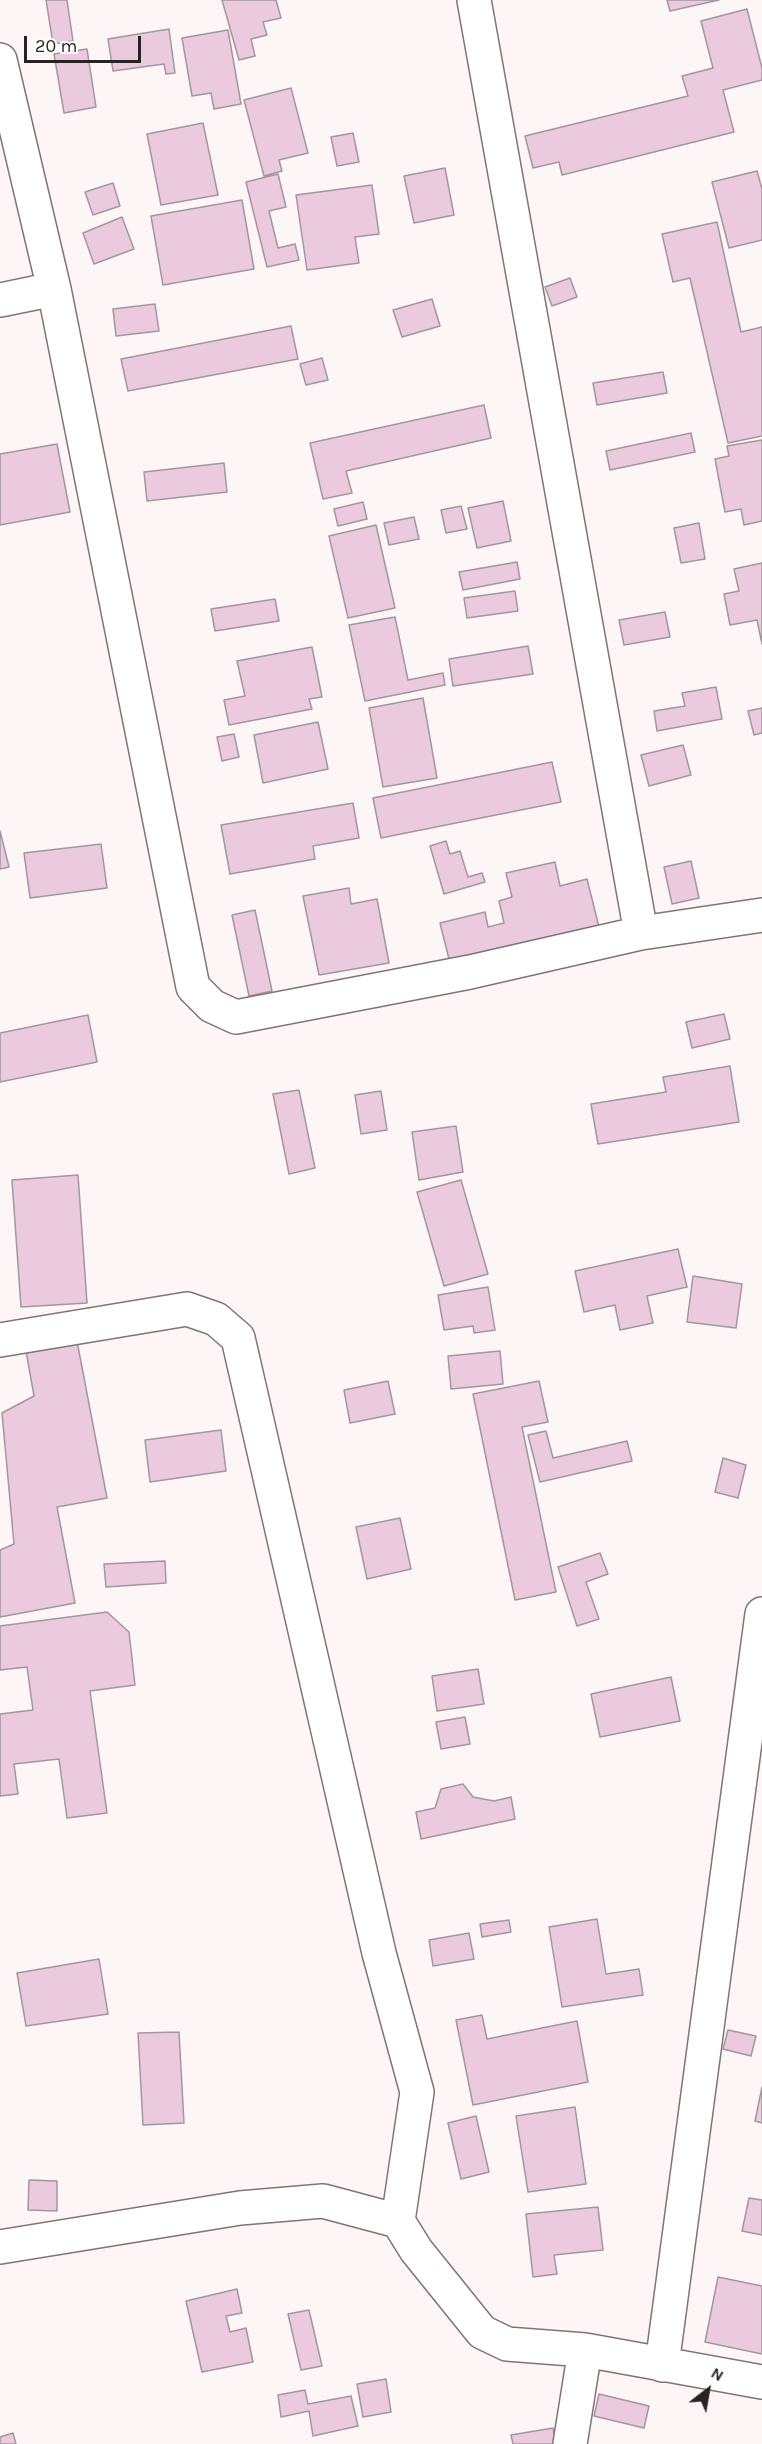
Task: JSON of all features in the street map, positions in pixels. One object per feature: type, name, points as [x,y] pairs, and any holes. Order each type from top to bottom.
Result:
[{"type":"street","points":[[474,0],[641,933]]},
{"type":"street","points":[[0,60],[54,289],[193,987],[212,1006],[236,1017],[470,972],[641,933],[762,915]]},
{"type":"street","points":[[0,300],[54,289]]},
{"type":"street","points":[[0,1340],[187,1309],[216,1319],[238,1338],[379,1953],[417,2092],[398,2221],[416,2250],[482,2332],[507,2344],[585,2350],[762,2382]]},
{"type":"street","points":[[662,2365],[762,1614]]},
{"type":"street","points":[[0,2247],[240,2208],[323,2201],[398,2221]]},
{"type":"street","points":[[570,2444],[585,2350]]},
{"type":"building","points":[[46,0],[67,0],[73,41],[53,44]]},
{"type":"building","points":[[222,0],[276,0],[281,18],[263,22],[267,35],[251,39],[255,56],[239,60]]},
{"type":"building","points":[[667,0],[719,0],[670,11]]},
{"type":"building","points":[[747,9],[762,68],[762,80],[723,90],[734,132],[562,175],[559,162],[533,168],[525,136],[688,96],[682,76],[713,68],[701,21]]},
{"type":"building","points":[[169,29],[175,73],[166,74],[164,64],[113,71],[108,39]]},
{"type":"building","points":[[228,30],[241,104],[214,109],[211,93],[192,96],[182,38]]},
{"type":"building","points":[[87,49],[96,107],[64,113],[54,54]]},
{"type":"building","points":[[291,88],[308,153],[279,160],[282,171],[264,176],[244,100]]},
{"type":"building","points":[[203,123],[218,195],[161,205],[147,134]]},
{"type":"building","points":[[353,133],[359,162],[337,166],[331,137]]},
{"type":"building","points":[[445,168],[454,215],[414,223],[404,176]]},
{"type":"building","points":[[757,171],[762,189],[762,240],[729,248],[712,182]]},
{"type":"building","points":[[278,174],[286,207],[269,211],[278,248],[295,244],[299,260],[267,267],[246,182]]},
{"type":"building","points":[[113,183],[120,206],[93,215],[85,192]]},
{"type":"building","points":[[372,185],[379,234],[355,237],[359,263],[307,270],[296,195]]},
{"type":"building","points":[[242,200],[254,269],[163,285],[151,216]]},
{"type":"building","points":[[122,217],[134,249],[94,264],[83,233]]},
{"type":"building","points":[[717,222],[741,332],[762,327],[762,436],[728,443],[690,278],[673,282],[662,234]]},
{"type":"building","points":[[570,278],[577,297],[552,306],[545,287]]},
{"type":"building","points":[[432,299],[440,326],[402,337],[393,310]]},
{"type":"building","points":[[155,304],[159,331],[116,336],[113,309]]},
{"type":"building","points":[[291,326],[298,359],[128,391],[121,359]]},
{"type":"building","points":[[322,358],[328,380],[306,385],[300,364]]},
{"type":"building","points":[[663,372],[667,393],[597,405],[593,383]]},
{"type":"building","points":[[484,405],[491,438],[346,471],[352,493],[323,499],[310,443]]},
{"type":"building","points":[[691,433],[695,452],[610,470],[606,451]]},
{"type":"building","points":[[762,440],[762,521],[744,525],[741,509],[725,512],[715,459],[729,456],[727,446]]},
{"type":"building","points":[[57,444],[70,512],[0,525],[0,454]]},
{"type":"building","points":[[224,463],[227,492],[147,501],[144,472]]},
{"type":"building","points":[[503,501],[511,541],[477,548],[468,508]]},
{"type":"building","points":[[363,502],[367,519],[338,526],[334,509]]},
{"type":"building","points":[[461,506],[467,529],[446,533],[441,510]]},
{"type":"building","points":[[414,517],[419,539],[389,545],[384,523]]},
{"type":"building","points":[[699,523],[705,559],[681,563],[674,528]]},
{"type":"building","points":[[376,525],[395,608],[348,618],[329,536]]},
{"type":"building","points":[[517,562],[520,579],[463,590],[459,572]]},
{"type":"building","points":[[762,563],[762,644],[757,620],[730,625],[724,594],[739,591],[734,569]]},
{"type":"building","points":[[515,591],[518,611],[467,618],[464,598]]},
{"type":"building","points":[[275,599],[279,621],[215,631],[211,609]]},
{"type":"building","points":[[665,612],[670,637],[624,645],[619,620]]},
{"type":"building","points":[[395,617],[408,680],[443,673],[445,685],[365,701],[349,625]]},
{"type":"building","points":[[528,646],[533,674],[453,686],[449,659]]},
{"type":"building","points":[[312,647],[322,697],[309,699],[312,709],[229,725],[224,700],[245,696],[237,661]]},
{"type":"building","points":[[716,687],[722,719],[657,731],[654,711],[685,706],[682,693]]},
{"type":"building","points":[[423,698],[437,778],[383,787],[369,708]]},
{"type":"building","points":[[762,708],[762,733],[754,735],[748,711]]},
{"type":"building","points":[[318,722],[328,769],[263,783],[254,735]]},
{"type":"building","points":[[234,734],[239,757],[222,761],[217,737]]},
{"type":"building","points":[[683,745],[691,775],[649,786],[641,755]]},
{"type":"building","points":[[552,762],[561,802],[381,838],[373,798]]},
{"type":"building","points":[[353,803],[359,838],[313,846],[315,859],[230,874],[221,825]]},
{"type":"building","points":[[0,831],[9,867],[0,869]]},
{"type":"building","points":[[446,841],[450,854],[460,851],[468,877],[482,873],[485,882],[444,894],[430,846]]},
{"type":"building","points":[[101,844],[107,888],[30,898],[24,853]]},
{"type":"building","points":[[691,861],[699,898],[672,904],[664,867]]},
{"type":"building","points":[[555,862],[560,886],[587,879],[599,927],[450,963],[440,923],[485,912],[488,927],[504,923],[499,901],[512,897],[506,873]]},
{"type":"building","points":[[349,888],[351,904],[377,899],[389,963],[319,975],[303,896]]},
{"type":"building","points":[[255,910],[272,991],[249,996],[232,915]]},
{"type":"building","points":[[724,1014],[730,1039],[692,1048],[686,1022]]},
{"type":"building","points":[[88,1015],[97,1062],[0,1082],[0,1033]]},
{"type":"building","points":[[730,1066],[739,1122],[598,1144],[591,1104],[666,1092],[663,1077]]},
{"type":"building","points":[[299,1090],[315,1168],[289,1174],[273,1094]]},
{"type":"building","points":[[381,1091],[387,1130],[361,1134],[355,1095]]},
{"type":"building","points":[[456,1126],[463,1172],[419,1180],[412,1132]]},
{"type":"building","points":[[78,1175],[87,1303],[21,1307],[12,1180]]},
{"type":"building","points":[[461,1180],[488,1274],[444,1286],[417,1192]]},
{"type":"building","points":[[678,1249],[687,1287],[647,1296],[653,1323],[620,1330],[615,1305],[584,1312],[575,1271]]},
{"type":"building","points":[[693,1276],[742,1284],[736,1328],[687,1322]]},
{"type":"building","points":[[488,1287],[495,1330],[474,1333],[473,1326],[444,1330],[438,1295]]},
{"type":"building","points":[[77,1341],[107,1498],[57,1507],[75,1603],[0,1617],[0,1550],[14,1544],[2,1413],[34,1396],[26,1351]]},
{"type":"building","points":[[500,1351],[503,1384],[451,1389],[448,1356]]},
{"type":"building","points":[[388,1381],[395,1414],[350,1423],[344,1390]]},
{"type":"building","points":[[539,1381],[548,1422],[522,1427],[556,1592],[515,1600],[473,1394]]},
{"type":"building","points":[[221,1430],[226,1471],[150,1482],[145,1440]]},
{"type":"building","points":[[546,1431],[553,1458],[627,1441],[632,1461],[540,1482],[528,1435]]},
{"type":"building","points":[[723,1458],[746,1465],[738,1498],[715,1492]]},
{"type":"building","points":[[400,1518],[411,1569],[367,1579],[356,1527]]},
{"type":"building","points":[[600,1553],[608,1574],[586,1582],[599,1619],[577,1626],[558,1567]]},
{"type":"building","points":[[165,1561],[166,1583],[106,1587],[104,1564]]},
{"type":"building","points":[[107,1612],[129,1632],[135,1685],[90,1691],[107,1813],[67,1818],[59,1759],[14,1764],[18,1794],[0,1796],[0,1714],[33,1710],[27,1667],[0,1670],[0,1626]]},
{"type":"building","points":[[478,1669],[484,1704],[437,1711],[432,1676]]},
{"type":"building","points":[[671,1677],[680,1721],[600,1737],[591,1694]]},
{"type":"building","points":[[465,1717],[470,1744],[441,1749],[436,1722]]},
{"type":"building","points":[[463,1784],[473,1797],[494,1801],[511,1797],[515,1819],[421,1839],[416,1812],[435,1808],[441,1789]]},
{"type":"building","points":[[597,1919],[606,1974],[639,1969],[643,1995],[562,2007],[549,1927]]},
{"type":"building","points":[[509,1920],[511,1932],[482,1937],[480,1924]]},
{"type":"building","points":[[469,1933],[474,1959],[433,1966],[429,1940]]},
{"type":"building","points":[[99,1959],[108,2014],[26,2026],[17,1973]]},
{"type":"building","points":[[482,2015],[487,2039],[577,2021],[588,2082],[473,2105],[456,2020]]},
{"type":"building","points":[[728,2030],[756,2036],[751,2056],[723,2049]]},
{"type":"building","points":[[179,2032],[184,2123],[143,2125],[138,2033]]},
{"type":"building","points":[[762,2087],[762,2123],[755,2121]]},
{"type":"building","points":[[575,2107],[586,2184],[528,2192],[516,2116]]},
{"type":"building","points":[[476,2116],[489,2172],[461,2179],[448,2123]]},
{"type":"building","points":[[29,2180],[57,2181],[57,2211],[28,2210]]},
{"type":"building","points":[[749,2198],[762,2200],[762,2235],[742,2231]]},
{"type":"building","points":[[598,2207],[603,2250],[554,2255],[557,2274],[533,2277],[526,2214]]},
{"type":"building","points":[[718,2277],[762,2286],[762,2354],[705,2342]]},
{"type":"building","points":[[237,2289],[242,2313],[226,2316],[230,2332],[246,2328],[253,2362],[202,2372],[186,2301]]},
{"type":"building","points":[[309,2310],[322,2366],[301,2370],[288,2314]]},
{"type":"building","points":[[386,2379],[391,2412],[363,2417],[357,2384]]},
{"type":"building","points":[[305,2390],[308,2404],[351,2396],[358,2426],[313,2436],[309,2411],[281,2417],[278,2395]]},
{"type":"building","points":[[599,2394],[649,2406],[644,2428],[594,2416]]},
{"type":"building","points":[[553,2428],[556,2444],[513,2444],[511,2435]]},
{"type":"building","points":[[13,2433],[16,2444],[0,2444],[0,2437]]}]
